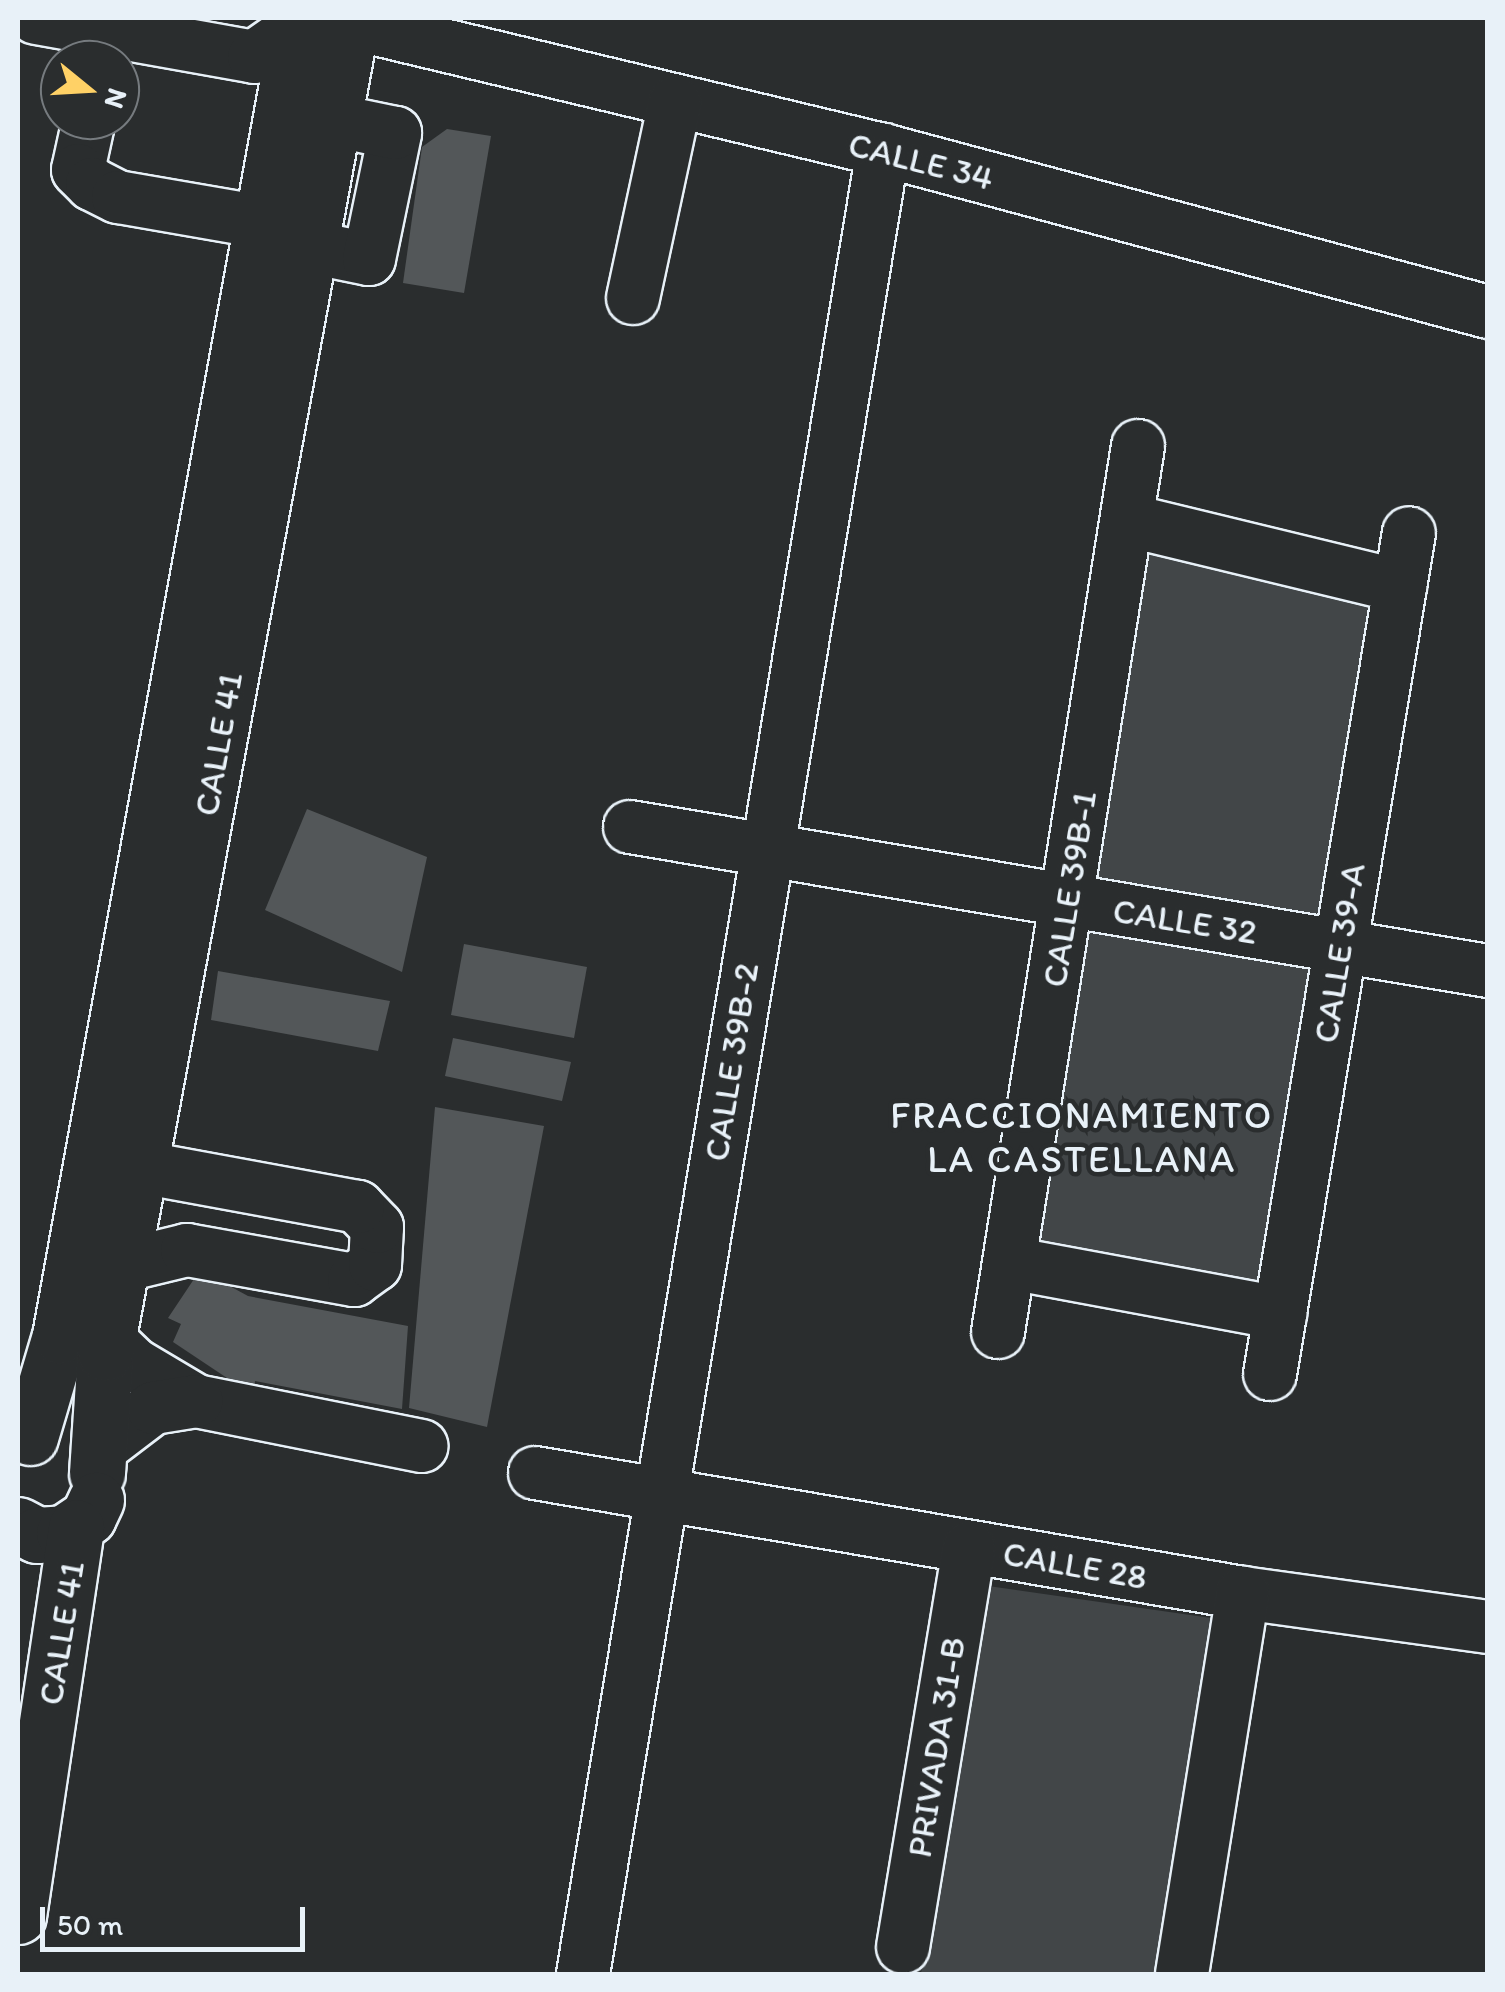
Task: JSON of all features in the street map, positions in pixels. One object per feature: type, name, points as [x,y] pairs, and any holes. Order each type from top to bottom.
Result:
[{"type":"main road","name":"CALLE 41","points":[[18,1916],[34,1538],[95,1503],[108,1339],[333,120],[325,21]]},
{"type":"main road","name":"CALLE 41","points":[[21,1442],[60,1336],[262,222],[325,21]]},
{"type":"main road","points":[[21,1442],[63,1437],[98,1461]]},
{"type":"street","points":[[36,18],[91,40]]},
{"type":"street","points":[[140,48],[254,57],[325,21]]},
{"type":"street","name":"CALLE 34","points":[[325,21],[884,150],[1488,312]]},
{"type":"street","points":[[634,298],[675,102]]},
{"type":"street","points":[[85,140],[78,170],[92,184],[118,197],[262,222]]},
{"type":"street","name":"CALLE 39B-2","points":[[583,1974],[664,1493],[764,851],[884,150]]},
{"type":"street","name":"CALLE 39B-1","points":[[998,1332],[1138,446]]},
{"type":"street","points":[[1127,520],[1400,586]]},
{"type":"street","name":"CALLE 39-A","points":[[1270,1374],[1409,532]]},
{"type":"street","name":"CALLE 32","points":[[630,827],[1488,971]]},
{"type":"street","points":[[121,1266],[188,1250],[354,1280],[375,1265],[377,1226],[358,1207],[139,1167]]},
{"type":"street","points":[[1010,1263],[1280,1313]]},
{"type":"street","points":[[108,1339],[134,1364],[196,1401],[422,1446]]},
{"type":"street","points":[[98,1461],[125,1423],[154,1408],[196,1401]]},
{"type":"street","name":"CALLE 28","points":[[535,1473],[1243,1593],[1488,1626]]},
{"type":"street","name":"PRIVADA 31-B","points":[[903,1947],[969,1547]]},
{"type":"street","points":[[1182,1974],[1243,1593]]},
{"type":"shaded area","points":[[1139,542],[1382,597],[1332,926],[1084,883]]},
{"type":"shaded area","points":[[1072,920],[1326,964],[1270,1298],[1016,1250]]},
{"type":"shaded area","points":[[974,1584],[1218,1619],[1156,1974],[921,1974]]},
{"type":"building","points":[[447,129],[491,136],[464,293],[403,283],[422,147]]},
{"type":"building","points":[[307,809],[427,857],[402,972],[265,910]]},
{"type":"building","points":[[464,944],[587,967],[574,1038],[451,1015]]},
{"type":"building","points":[[218,971],[390,1001],[378,1051],[211,1020]]},
{"type":"building","points":[[453,1038],[571,1062],[562,1101],[445,1076]]},
{"type":"building","points":[[435,1107],[544,1126],[487,1427],[409,1408]]},
{"type":"building","points":[[200,1270],[248,1296],[408,1326],[402,1409],[255,1381],[254,1396],[173,1342],[181,1324],[168,1318]]},
{"type":"district","name":"FRACCIONAMIENTO LA CASTELLANA","points":[[1082,1138]]}]
